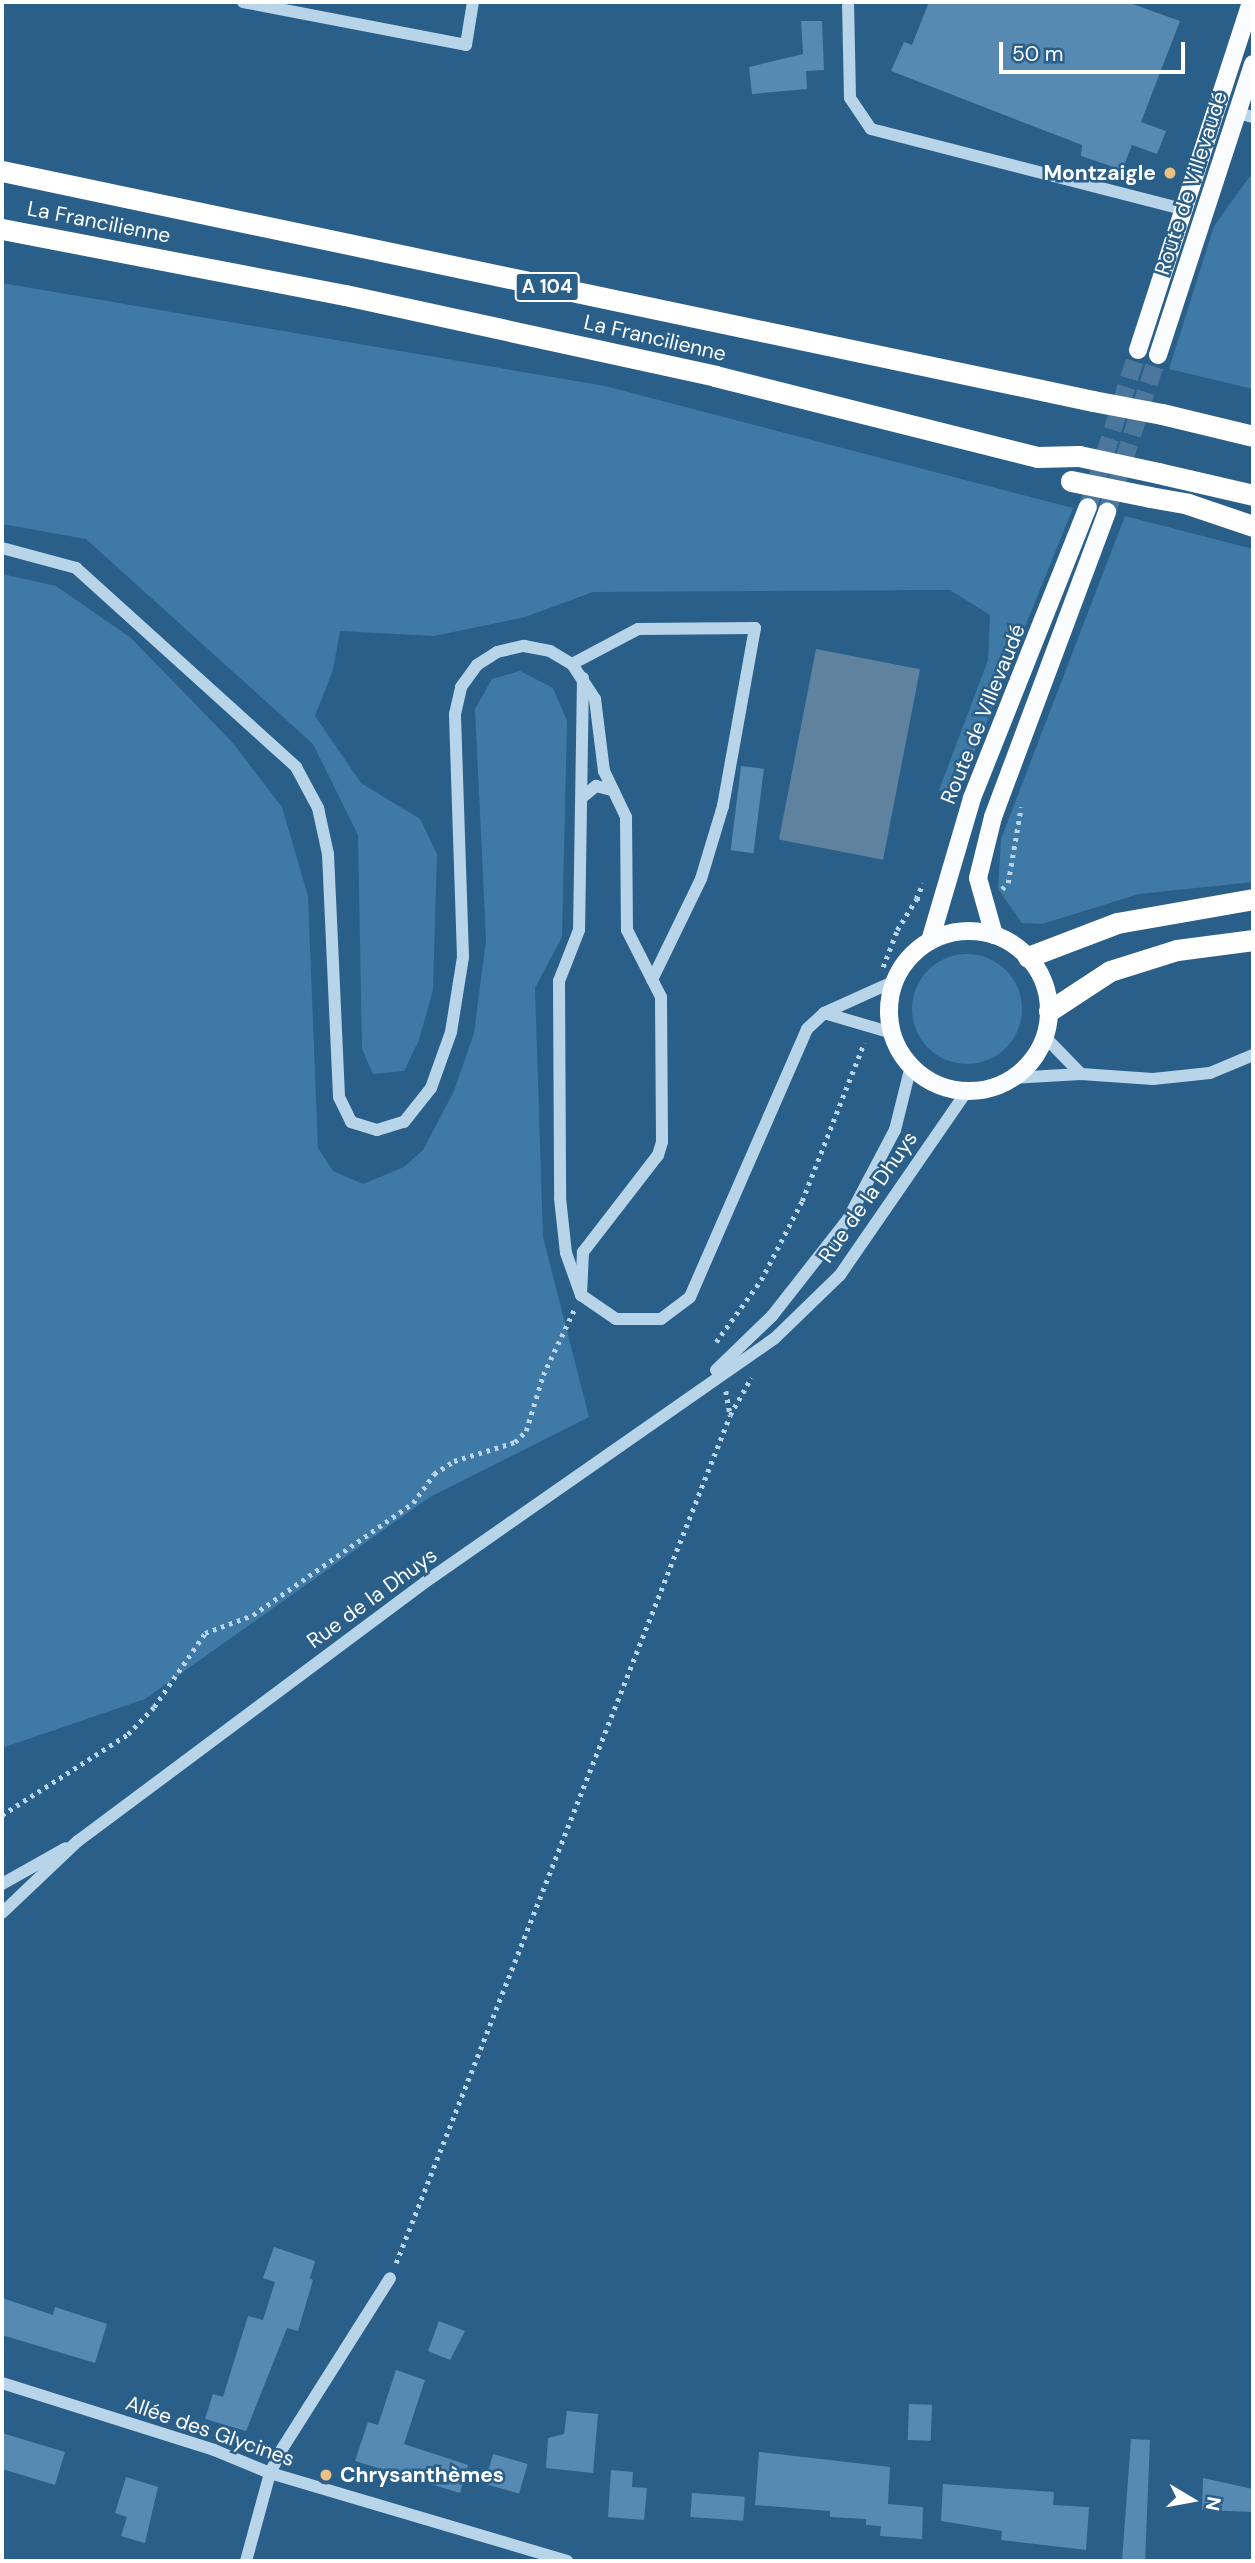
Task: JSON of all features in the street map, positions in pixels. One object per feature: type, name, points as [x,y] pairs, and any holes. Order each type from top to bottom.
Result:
[{"type":"highway","name":"La Francilienne","points":[[2,171],[1162,414],[1253,436]]},
{"type":"highway","name":"La Francilienne","points":[[2,229],[372,300],[715,376],[1037,457],[1079,456],[1253,495]]},
{"type":"highway","points":[[1037,457],[1072,481],[1150,498],[1253,526]]},
{"type":"highway","points":[[1028,957],[1117,923],[1253,899]]},
{"type":"highway","points":[[1049,1011],[1110,971],[1177,950],[1253,940]]},
{"type":"main road","name":"Route de Villevaudé","points":[[1138,350],[1251,2]]},
{"type":"main road","name":"Route de Villevaudé","points":[[1158,355],[1245,115],[1253,64]]},
{"type":"main road","name":"Route de Villevaudé","points":[[930,941],[972,799],[1088,507]]},
{"type":"main road","points":[[994,935],[988,904],[978,878],[993,817],[1107,512]]},
{"type":"main road","points":[[972,931],[994,935],[1028,957],[1040,973],[1049,1011],[1045,1037],[1032,1061],[1013,1077],[991,1088],[967,1091],[946,1088],[911,1066],[892,1033],[887,985],[909,958],[930,941],[972,931]]},
{"type":"street","points":[[243,2],[466,45],[473,2]]},
{"type":"street","points":[[848,2],[850,98],[871,129],[1183,209]]},
{"type":"street","points":[[2,548],[76,568],[296,767],[318,808],[328,854],[339,1097],[351,1122],[377,1130],[404,1122],[431,1088],[451,1032],[463,957],[455,714],[461,687],[477,665],[497,652],[524,646],[550,651],[572,664],[583,678],[595,699],[604,771],[626,817],[627,930],[661,998],[663,1142],[658,1155],[583,1252],[581,1295]]},
{"type":"street","points":[[572,664],[638,629],[755,628],[723,806],[701,879],[652,980]]},
{"type":"street","points":[[583,678],[584,796],[579,930],[559,981],[560,1198],[566,1253],[581,1295],[616,1319],[661,1319],[690,1297],[807,1028],[824,1013],[887,985]]},
{"type":"street","points":[[584,796],[596,786],[612,790]]},
{"type":"street","points":[[824,1013],[892,1033]]},
{"type":"street","points":[[1045,1037],[1081,1074]]},
{"type":"street","points":[[1013,1077],[1081,1074],[1175,1077],[1210,1073],[1253,1055]]},
{"type":"street","name":"Rue de la Dhuys","points":[[2,1913],[78,1841],[431,1578],[693,1393],[721,1370],[772,1316],[848,1219],[895,1130],[911,1066]]},
{"type":"street","name":"Rue de la Dhuys","points":[[721,1370],[775,1338],[840,1275],[967,1091]]},
{"type":"street","name":"Rue de la Dhuys","points":[[2,1884],[78,1841]]},
{"type":"street","points":[[246,2561],[270,2473],[390,2278]]},
{"type":"street","name":"Allée des Glycines","points":[[2,2383],[214,2450],[270,2473],[567,2561]]},
{"type":"path","points":[[988,904],[1008,883],[1022,797]]},
{"type":"path","points":[[887,985],[897,930],[916,899],[940,901]]},
{"type":"path","points":[[730,1415],[721,1370],[708,1353],[761,1280],[802,1201],[871,1025]]},
{"type":"path","points":[[2,1815],[128,1734],[154,1707],[205,1633],[253,1615],[414,1503],[434,1474],[454,1461],[514,1441],[526,1431],[543,1375],[581,1295]]},
{"type":"path","points":[[390,2278],[730,1415],[756,1371]]},
{"type":"shaded area","points":[[1253,172],[1253,389],[1169,369],[1214,226]]},
{"type":"shaded area","points":[[2,283],[605,386],[1073,508],[957,795],[939,790],[988,660],[990,615],[950,590],[593,592],[525,617],[434,636],[340,631],[333,670],[315,716],[361,783],[420,819],[437,854],[433,990],[419,1040],[404,1071],[373,1074],[362,1049],[358,835],[313,744],[86,539],[2,524]]},
{"type":"shaded area","points":[[1125,516],[1253,549],[1253,882],[1139,894],[1042,924],[1022,923],[998,889],[1001,839]]},
{"type":"shaded area","points":[[2,574],[56,586],[131,638],[232,742],[282,807],[308,896],[318,1148],[333,1171],[363,1184],[404,1167],[423,1150],[454,1091],[474,1033],[486,940],[475,709],[492,679],[520,671],[553,688],[567,721],[562,937],[535,988],[543,1237],[589,1417],[430,1497],[145,1699],[2,1748]]},
{"type":"shaded area","points":[[816,649],[920,669],[883,860],[779,839]]},
{"type":"shaded area","points":[[967,954],[988,959],[1006,970],[1017,988],[1022,1009],[1017,1030],[1006,1048],[988,1059],[967,1064],[946,1059],[928,1048],[917,1030],[912,1009],[917,988],[928,970],[946,959]]},
{"type":"building","points":[[929,2],[1127,2],[1180,21],[1141,122],[1166,131],[1157,154],[1132,145],[1122,170],[1081,156],[1082,145],[891,71],[904,42],[912,45]]},
{"type":"building","points":[[801,21],[822,21],[824,70],[806,71],[807,89],[752,94],[749,67],[803,54]]},
{"type":"building","points":[[741,766],[764,769],[753,853],[731,850]]},
{"type":"building","points":[[274,2247],[315,2261],[310,2278],[313,2280],[298,2331],[287,2328],[246,2431],[205,2419],[213,2394],[223,2397],[248,2316],[263,2320],[275,2282],[263,2278]]},
{"type":"building","points":[[2,2298],[53,2315],[55,2307],[107,2324],[95,2363],[2,2335]]},
{"type":"building","points":[[439,2321],[465,2331],[450,2360],[428,2351]]},
{"type":"building","points":[[396,2370],[425,2380],[404,2444],[468,2465],[460,2493],[355,2461],[368,2422],[378,2425]]},
{"type":"building","points":[[909,2404],[932,2405],[931,2441],[908,2440]]},
{"type":"building","points":[[567,2411],[598,2414],[593,2473],[546,2468],[548,2438],[564,2434]]},
{"type":"building","points":[[2,2433],[65,2452],[55,2485],[2,2469]]},
{"type":"building","points":[[1131,2439],[1150,2440],[1145,2561],[1122,2561]]},
{"type":"building","points":[[759,2452],[890,2467],[888,2504],[923,2507],[922,2539],[880,2536],[881,2526],[866,2525],[866,2519],[830,2517],[830,2511],[755,2505]]},
{"type":"building","points":[[493,2454],[528,2464],[519,2494],[484,2484]]},
{"type":"building","points":[[611,2470],[633,2472],[632,2487],[647,2488],[644,2520],[608,2517]]},
{"type":"building","points":[[126,2477],[158,2487],[145,2543],[121,2536],[127,2517],[115,2513]]},
{"type":"building","points":[[1203,2478],[1253,2489],[1253,2512],[1202,2510]]},
{"type":"building","points":[[943,2484],[1054,2492],[1053,2505],[1089,2507],[1086,2550],[1001,2540],[1002,2531],[941,2521]]},
{"type":"building","points":[[692,2493],[745,2497],[743,2521],[690,2517]]},
{"type":"tunnel","points":[[1088,507],[1138,350]]},
{"type":"tunnel","points":[[1107,512],[1158,355]]},
{"type":"place","name":"Montzaigle","points":[[1170,173]]},
{"type":"place","name":"Chrysanthèmes","points":[[326,2475]]}]
